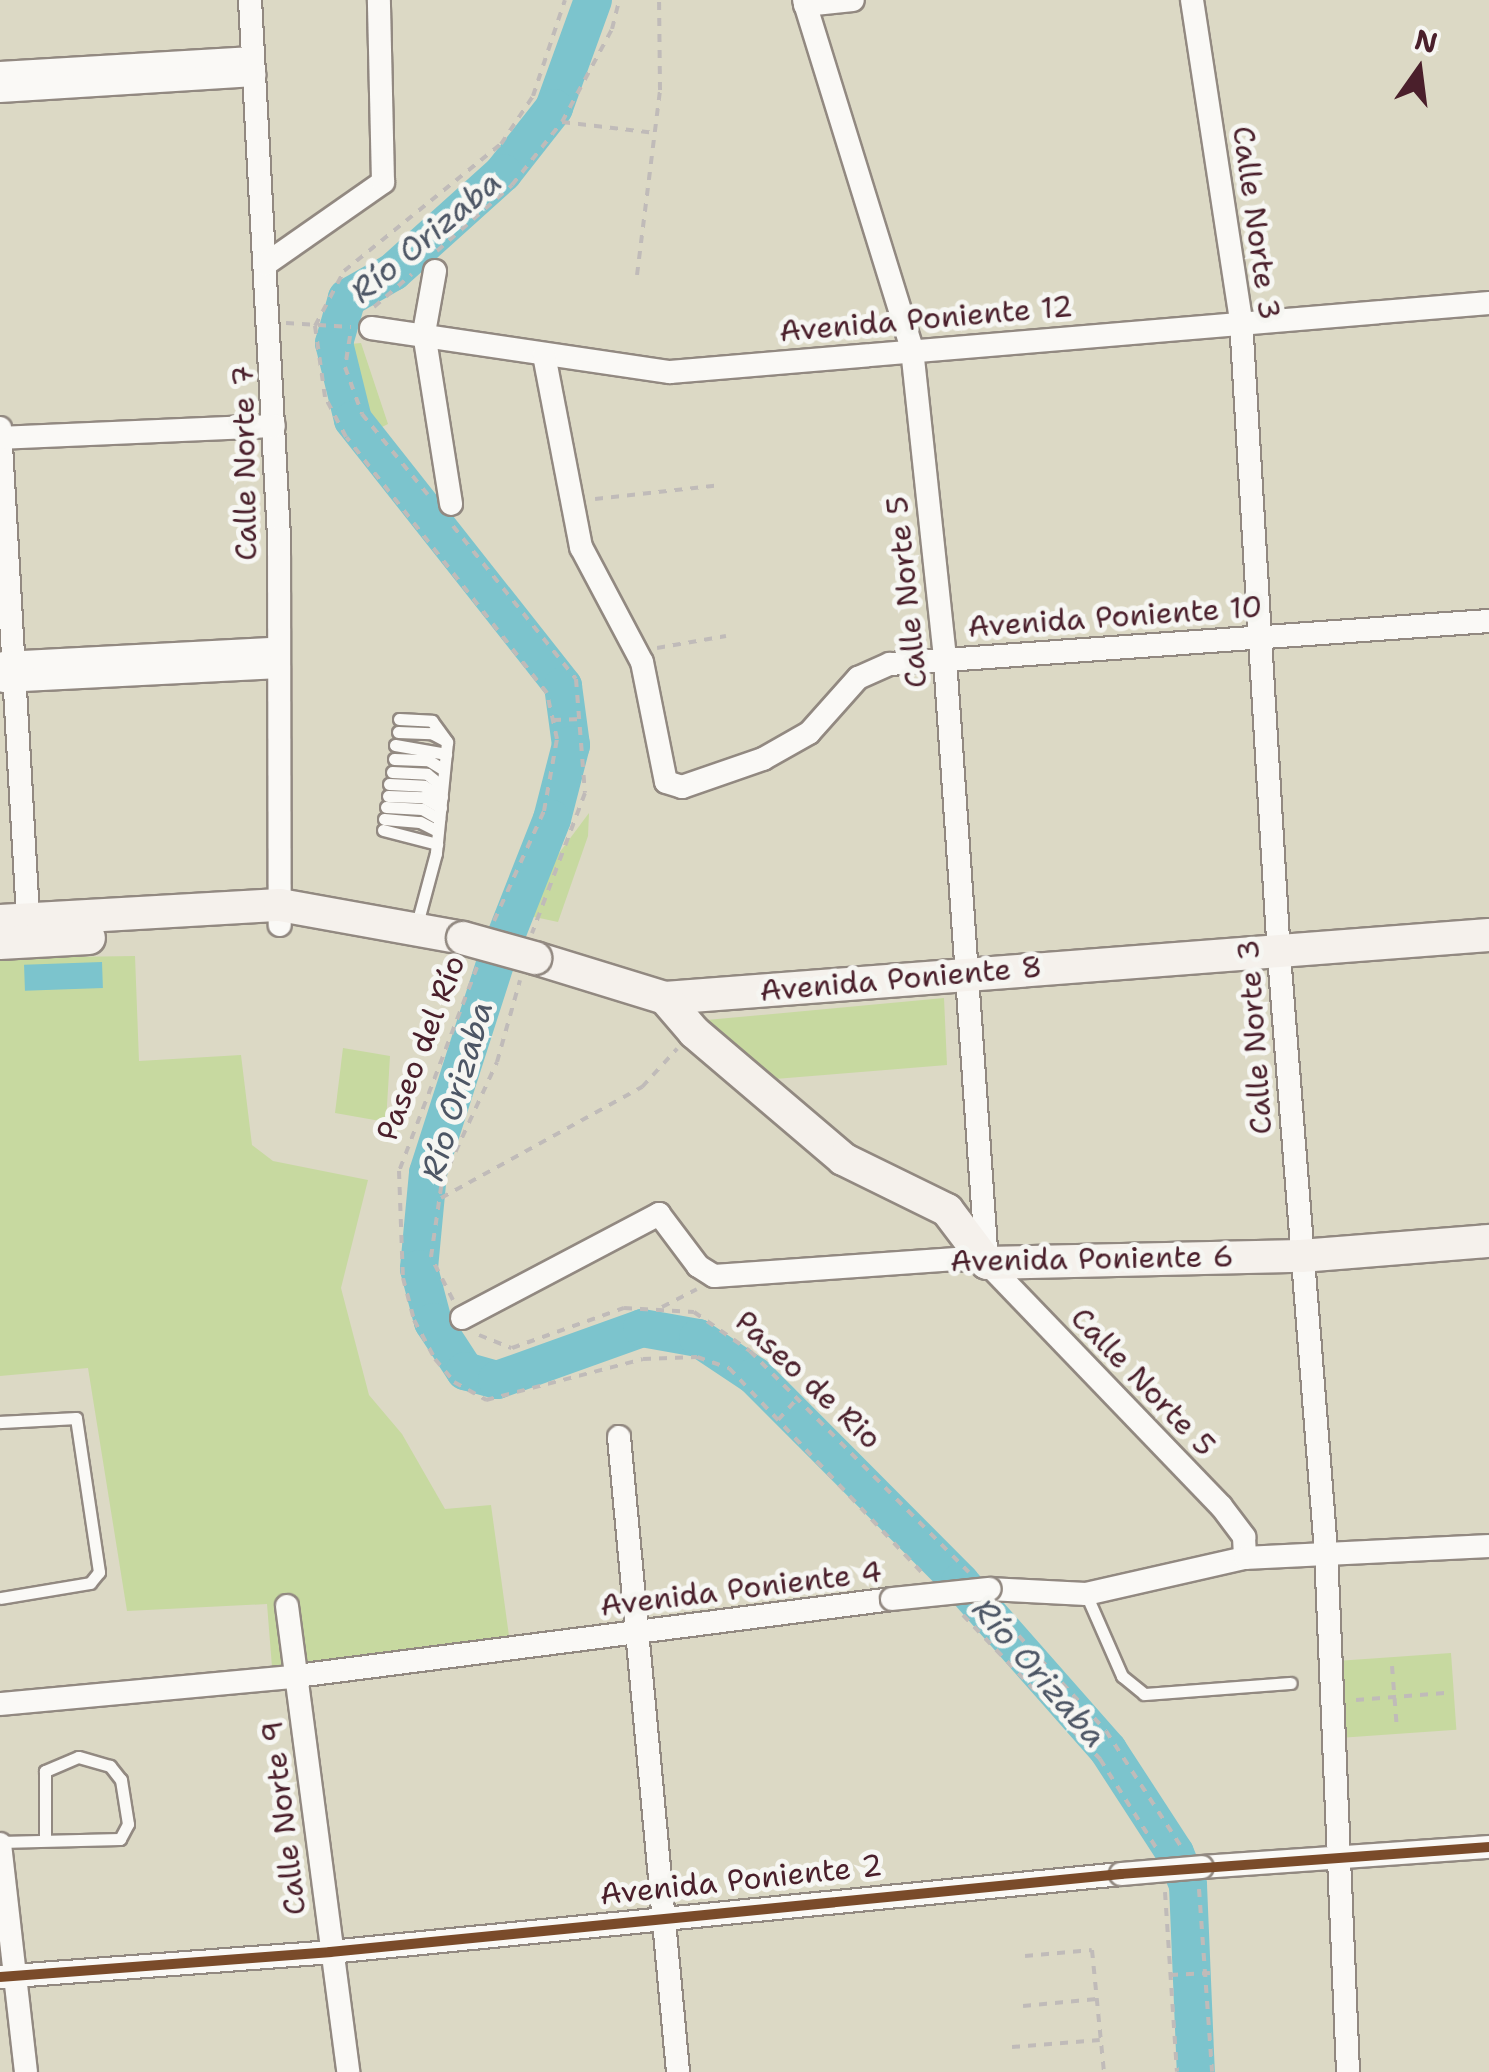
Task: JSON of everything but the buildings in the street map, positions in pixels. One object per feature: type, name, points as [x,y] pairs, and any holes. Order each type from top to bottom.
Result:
[{"type":"street","name":"Calle Norte 7","points":[[250,0],[271,321],[280,915]]},
{"type":"street","points":[[266,264],[383,182],[380,0]]},
{"type":"street","points":[[804,2],[853,0]]},
{"type":"street","name":"Calle Norte 3","points":[[1192,0],[1241,320],[1263,635],[1279,955],[1326,1551],[1342,1857],[1348,2072]]},
{"type":"street","name":"Calle Norte 5","points":[[804,2],[912,349],[945,660],[978,1195],[987,1263],[1221,1506],[1244,1537],[1245,1558]]},
{"type":"street","points":[[0,73],[254,66]]},
{"type":"street","points":[[0,91],[254,66]]},
{"type":"street","points":[[435,272],[424,332],[451,504]]},
{"type":"street","name":"Avenida Poniente 12","points":[[361,328],[424,332],[660,372],[1241,320],[1489,303]]},
{"type":"street","points":[[544,355],[571,502],[587,564],[636,652]]},
{"type":"street","points":[[0,438],[274,426]]},
{"type":"street","points":[[0,428],[15,931]]},
{"type":"street","name":"Avenida Poniente 10","points":[[636,652],[666,782],[682,787],[776,752],[810,733],[844,691],[872,670],[945,660],[1489,621]]},
{"type":"street","points":[[8,672],[275,658]]},
{"type":"street","name":"Avenida Poniente 8","points":[[15,931],[280,915],[322,918],[416,928],[479,940],[665,998],[964,974],[1279,955],[1489,935]]},
{"type":"street","points":[[665,998],[694,1032],[843,1159],[946,1210],[987,1263]]},
{"type":"street","points":[[946,1210],[978,1195]]},
{"type":"street","points":[[462,1318],[647,1215],[668,1220],[706,1271]]},
{"type":"street","name":"Avenida Poniente 6","points":[[706,1271],[960,1258],[987,1263],[1302,1256],[1489,1241]]},
{"type":"street","points":[[619,1437],[678,2072]]},
{"type":"street","name":"Avenida Poniente 4","points":[[0,1704],[298,1676],[892,1600],[985,1592],[1086,1594],[1245,1558],[1326,1551],[1489,1546]]},
{"type":"street","name":"Calle Norte 9","points":[[287,1606],[348,2072]]},
{"type":"street","points":[[0,1843],[8,1976],[26,2072]]},
{"type":"street","name":"Avenida Poniente 2","points":[[8,1976],[330,1952],[1120,1874],[1489,1847]]},
{"type":"lane","points":[[416,928],[440,814],[446,748],[432,721],[397,732],[446,748]]},
{"type":"lane","points":[[388,795],[428,760],[444,770]]},
{"type":"lane","points":[[388,795],[424,786],[440,814]]},
{"type":"lane","points":[[388,795],[440,814]]},
{"type":"lane","points":[[388,795],[440,814]]},
{"type":"lane","points":[[0,1422],[76,1418],[99,1572],[90,1583],[0,1598],[0,1588]]},
{"type":"lane","points":[[1086,1594],[1122,1676],[1144,1694],[1291,1684]]},
{"type":"lane","points":[[0,1843],[45,1838],[90,1843],[126,1833],[121,1780],[110,1766],[78,1757],[45,1771],[45,1838]]},
{"type":"path","points":[[637,275],[655,134],[658,0]]},
{"type":"path","points":[[562,122],[655,134]]},
{"type":"path","points":[[271,321],[361,328]]},
{"type":"path","points":[[571,502],[721,485]]},
{"type":"path","name":"Paseo de Rio","points":[[541,634],[576,679],[585,793],[498,1062],[439,1199],[431,1256],[462,1318],[482,1338],[512,1348],[624,1308],[662,1307],[718,1324],[954,1552],[1106,1731],[1196,1868],[1210,1973],[1212,2072]]},
{"type":"path","points":[[636,652],[726,636]]},
{"type":"path","points":[[553,720],[582,719]]},
{"type":"path","name":"Paseo del Río","points":[[544,811],[479,940],[399,1171],[403,1278],[414,1320],[435,1359],[454,1382],[486,1400],[644,1359],[697,1358],[729,1368],[937,1588]]},
{"type":"path","points":[[439,1199],[642,1087],[694,1032]]},
{"type":"path","points":[[662,1307],[706,1271]]},
{"type":"path","points":[[778,1420],[798,1398]]},
{"type":"path","points":[[950,1602],[1100,1759],[1160,1854]]},
{"type":"path","points":[[1392,1666],[1397,1728]]},
{"type":"path","points":[[1332,1702],[1446,1693]]},
{"type":"path","points":[[1164,1883],[1176,2072]]},
{"type":"path","points":[[1026,1956],[1092,1950],[1104,2072]]},
{"type":"path","points":[[1170,1975],[1210,1973]]},
{"type":"path","points":[[1023,2006],[1097,2000]]},
{"type":"path","points":[[1012,2047],[1100,2040]]},
{"type":"green space","points":[[361,343],[388,424],[378,429],[348,360],[350,344]]},
{"type":"green space","points":[[589,813],[588,836],[558,922],[530,916],[527,896]]},
{"type":"green space","points":[[135,956],[139,1061],[241,1055],[252,1145],[273,1161],[368,1180],[341,1288],[369,1395],[402,1434],[445,1509],[491,1505],[509,1636],[272,1667],[267,1604],[127,1611],[88,1368],[0,1376],[0,958]]},
{"type":"green space","points":[[944,998],[947,1065],[775,1079],[696,1021]]},
{"type":"green space","points":[[343,1048],[390,1056],[386,1122],[335,1113]]},
{"type":"green space","points":[[1451,1653],[1456,1730],[1346,1738],[1340,1661]]},
{"type":"water","points":[[102,962],[103,988],[25,991],[24,965]]},
{"type":"waterway","name":"Río Orizaba","points":[[593,0],[554,108],[503,173],[393,272],[347,298],[334,343],[353,420],[563,686],[571,745],[552,819],[495,964],[428,1173],[419,1269],[433,1322],[465,1371],[497,1380],[642,1328],[698,1338],[755,1376],[960,1582],[1108,1750],[1175,1853],[1188,1885],[1196,2072]]},
{"type":"transit line","points":[[0,1977],[330,1952],[1121,1874],[1489,1847]]}]
